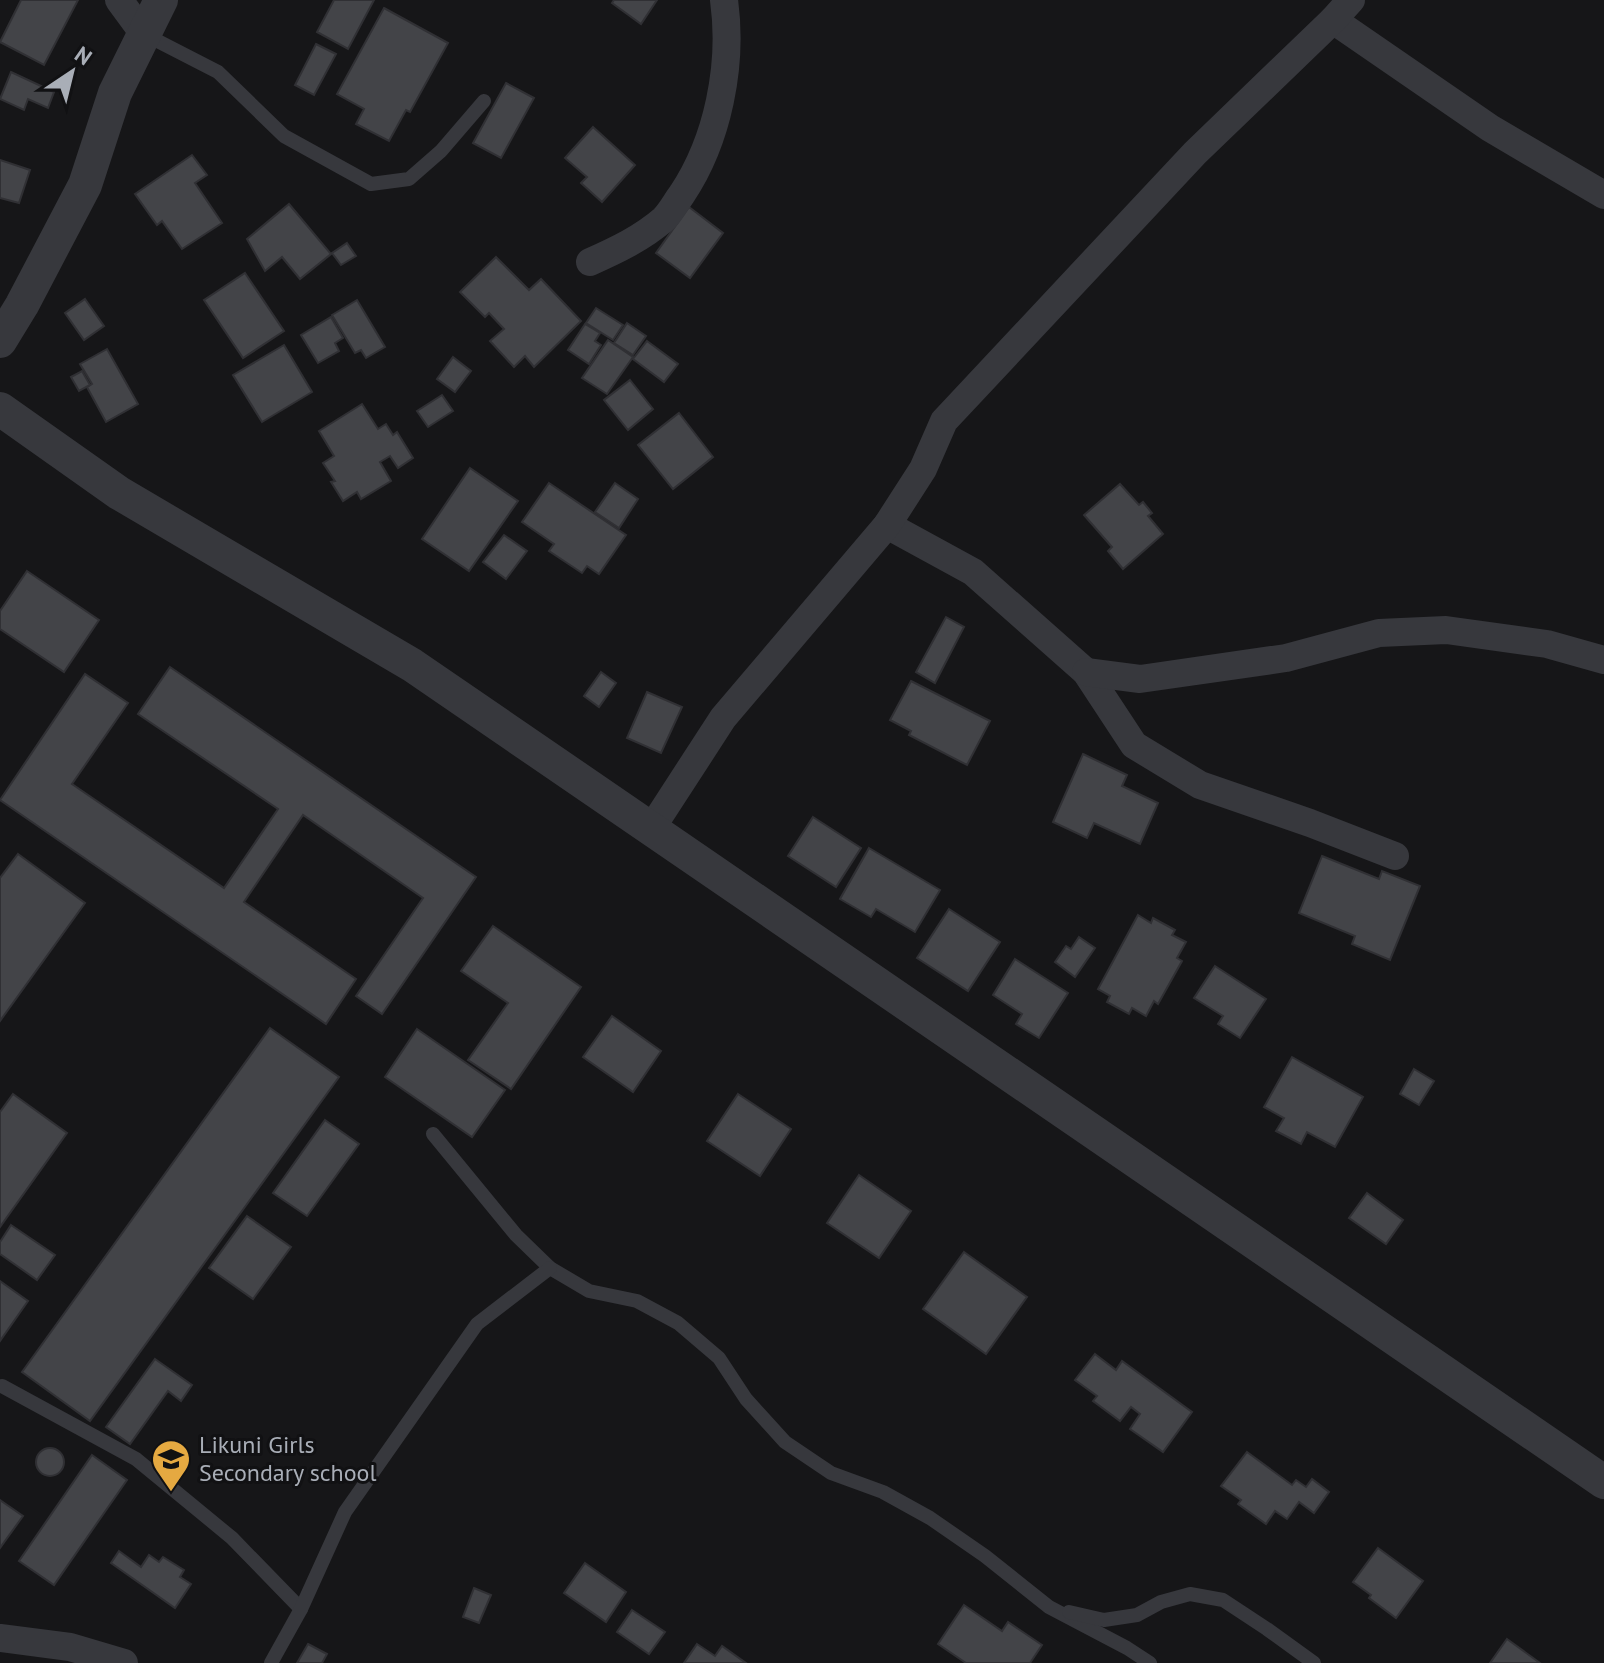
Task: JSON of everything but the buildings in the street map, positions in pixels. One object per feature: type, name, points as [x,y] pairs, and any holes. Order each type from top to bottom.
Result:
[{"type":"street","points":[[119,0],[144,34]]},
{"type":"street","points":[[0,341],[85,185],[115,93],[161,0]]},
{"type":"street","points":[[590,262],[633,243],[667,217],[694,175],[715,125],[724,76],[724,0]]},
{"type":"street","points":[[651,829],[723,718],[887,525],[923,469],[944,421],[1195,153],[1342,10],[1490,128],[1604,195]]},
{"type":"street","points":[[0,409],[119,493],[412,665],[1604,1482]]},
{"type":"street","points":[[887,525],[973,572],[1086,672],[1134,745],[1200,785],[1395,856]]},
{"type":"street","points":[[1086,672],[1140,679],[1286,658],[1379,633],[1446,630],[1547,644],[1604,660]]},
{"type":"street","points":[[0,1638],[70,1647],[124,1663]]},
{"type":"lane","points":[[144,34],[218,72],[284,136],[371,184],[409,179],[441,151],[484,101]]},
{"type":"lane","points":[[433,1134],[516,1235],[550,1268],[589,1291],[637,1301],[678,1323],[719,1358],[746,1399],[785,1442],[831,1473],[883,1492],[930,1518],[985,1556],[1049,1607],[1150,1663]]},
{"type":"lane","points":[[271,1663],[301,1609],[345,1512],[477,1324],[550,1268]]},
{"type":"lane","points":[[2,1386],[136,1459],[232,1538],[301,1609]]},
{"type":"lane","points":[[1049,1607],[1104,1620],[1137,1615],[1161,1602],[1190,1594],[1223,1600],[1314,1663]]},
{"type":"place","name":"Likuni Girls Secondary school","points":[[171,1493]]}]
